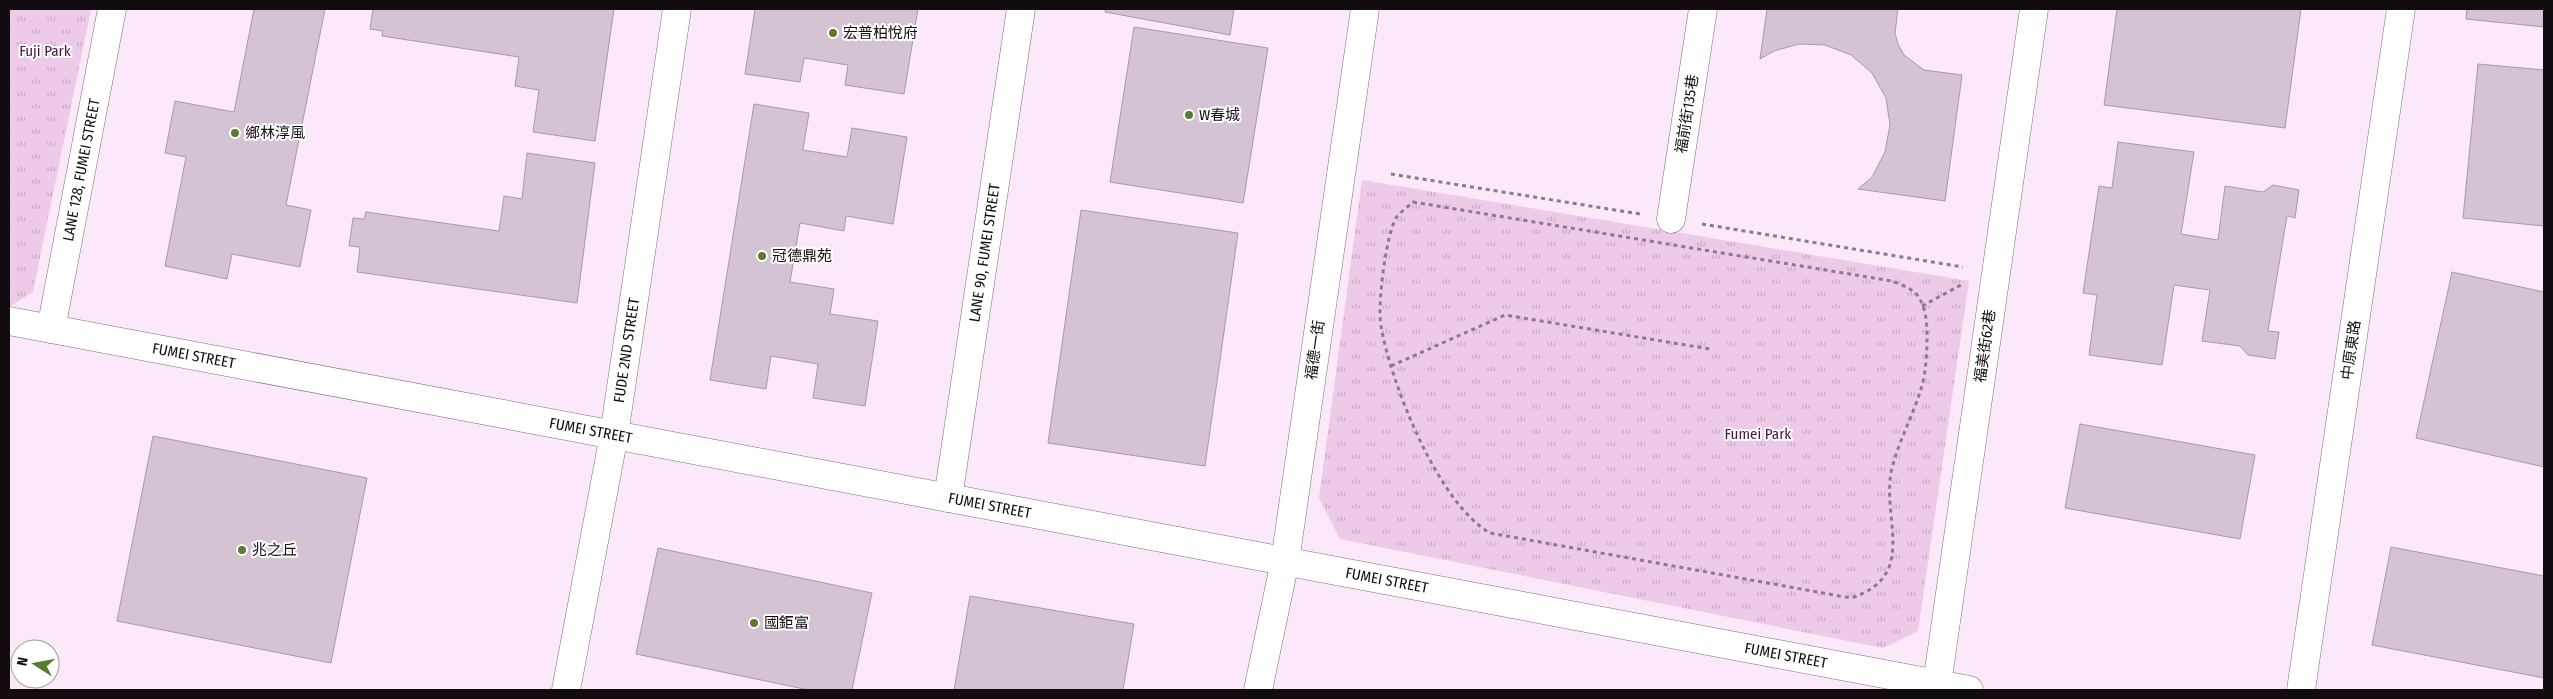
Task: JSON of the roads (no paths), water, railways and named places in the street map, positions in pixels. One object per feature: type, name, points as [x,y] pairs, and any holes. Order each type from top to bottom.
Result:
[{"type":"street","name":"LANE 128, FUMEI STREET","points":[[51,329],[112,9]]},
{"type":"street","name":"FUDE 2ND STREET","points":[[566,690],[614,435],[678,9]]},
{"type":"street","name":"LANE 90, FUMEI STREET","points":[[948,498],[1021,9]]},
{"type":"street","name":"福德一街","points":[[1258,690],[1285,561],[1365,9]]},
{"type":"street","name":"福前街135巷","points":[[1671,219],[1702,9]]},
{"type":"street","name":"福美街62巷","points":[[1937,684],[2034,9]]},
{"type":"street","name":"中原東路","points":[[2301,690],[2401,9]]},
{"type":"street","name":"FUMEI STREET","points":[[9,321],[1969,690]]},
{"type":"place","name":"宏普柏悅府","points":[[833,33]]},
{"type":"place","name":"W春城","points":[[1189,115]]},
{"type":"place","name":"鄉林淳風","points":[[235,133]]},
{"type":"place","name":"冠德鼎苑","points":[[762,256]]},
{"type":"place","name":"兆之丘","points":[[242,550]]},
{"type":"place","name":"國鉅富","points":[[754,623]]},
{"type":"park label","name":"Fuji Park","points":[[45,51]]},
{"type":"park label","name":"Fumei Park","points":[[1758,434]]}]
